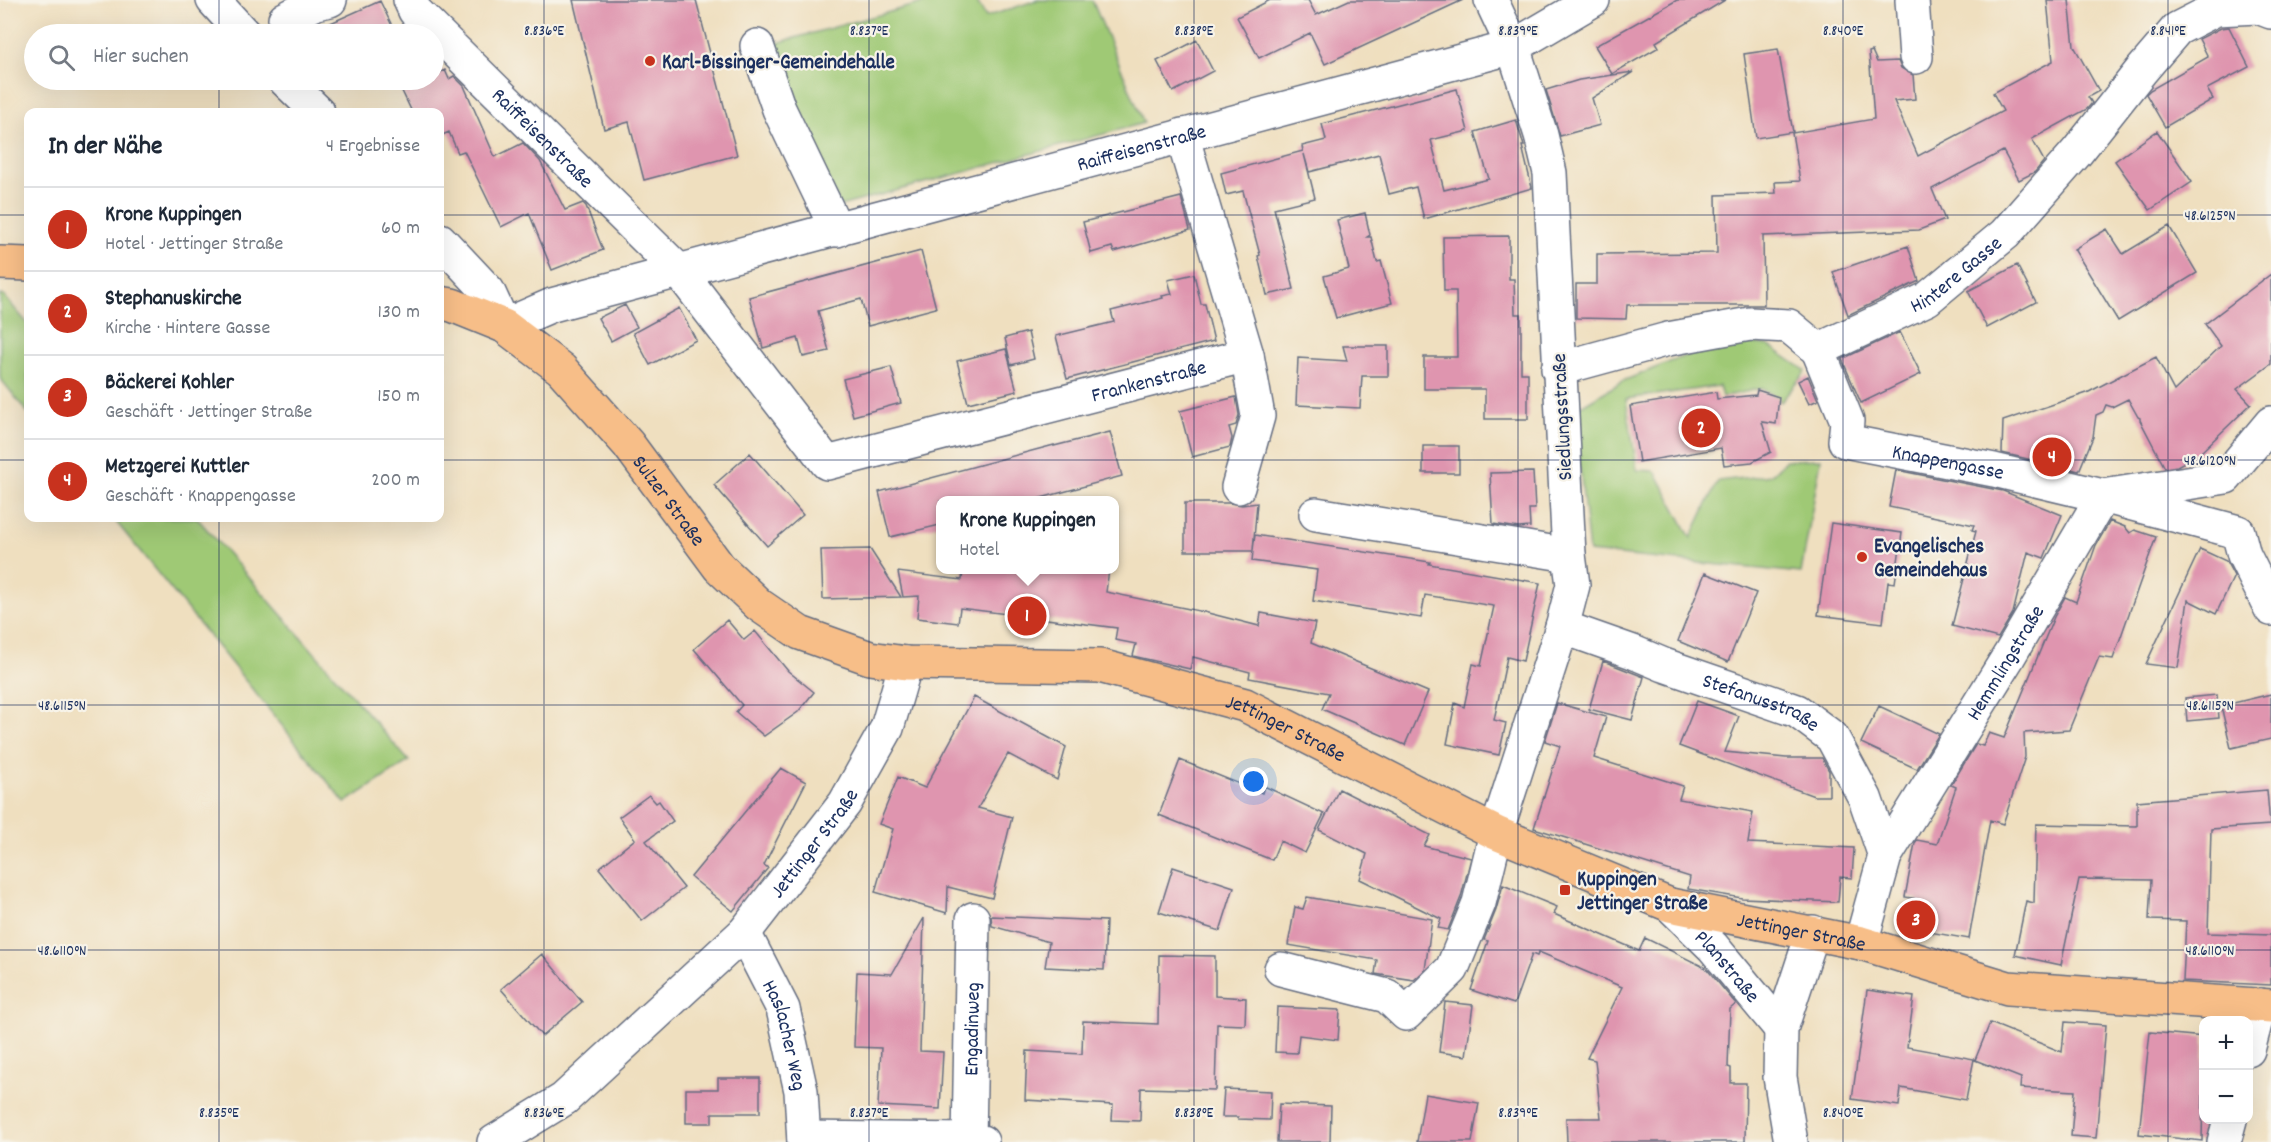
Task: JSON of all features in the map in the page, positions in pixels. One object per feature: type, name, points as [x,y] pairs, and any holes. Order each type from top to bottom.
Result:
[{"type":"main road","points":[[0,263],[24,264]]},
{"type":"main road","name":"Sulzer Straße","points":[[446,304],[504,326],[561,369],[628,444],[719,567],[759,605],[800,633],[870,658],[906,663]]},
{"type":"main road","name":"Jettinger Straße","points":[[906,663],[1100,666],[1245,705],[1496,833],[1670,905],[1861,943],[2008,988],[2266,1005]]},
{"type":"street","points":[[213,0],[235,24]]},
{"type":"street","points":[[286,24],[285,20],[316,3],[330,0]]},
{"type":"street","name":"Raiffeisenstraße","points":[[410,0],[415,11],[428,24]]},
{"type":"street","name":"Siedlungsstraße","points":[[1281,969],[1387,996],[1406,1014],[1452,969],[1479,903],[1496,833],[1563,627],[1573,585],[1569,555],[1558,369],[1550,173],[1514,47],[1491,0]]},
{"type":"street","name":"Raiffeisenstraße","points":[[504,326],[552,305],[1514,47],[1593,0]]},
{"type":"street","points":[[1912,0],[1916,57]]},
{"type":"street","name":"Hintere Gasse","points":[[1818,350],[1927,299],[2006,234],[2077,152],[2177,29],[2216,9],[2258,7],[2271,12]]},
{"type":"street","name":"Raiffeisenstraße","points":[[444,40],[680,272],[827,463]]},
{"type":"street","points":[[757,46],[780,109],[837,230]]},
{"type":"street","points":[[1182,135],[1247,355],[1258,416],[1238,487]]},
{"type":"street","points":[[444,244],[488,291],[504,326]]},
{"type":"street","points":[[1558,369],[1668,339],[1750,324],[1789,326],[1818,350]]},
{"type":"street","name":"Knappengasse","points":[[1818,350],[1847,421],[1845,441],[1994,470],[2238,532]]},
{"type":"street","name":"Frankenstraße","points":[[827,463],[1247,355]]},
{"type":"street","points":[[2103,496],[2226,477],[2271,423]]},
{"type":"street","points":[[2226,477],[2244,555],[2271,609]]},
{"type":"street","name":"Hemmlingstraße","points":[[1861,943],[1885,856],[2009,656],[2103,496]]},
{"type":"street","points":[[1316,514],[1569,555]]},
{"type":"street","name":"Stefanusstraße","points":[[1563,627],[1797,711],[1832,737],[1864,798],[1885,856]]},
{"type":"street","name":"Jettinger Straße","points":[[494,1142],[564,1099],[744,933],[845,803],[887,728],[906,663]]},
{"type":"street","name":"Planstraße","points":[[1670,905],[1713,947],[1781,1029]]},
{"type":"street","name":"Engadinweg","points":[[973,919],[976,1141]]},
{"type":"street","name":"Planstraße","points":[[1791,1142],[1780,1077],[1781,1029],[1813,932]]},
{"type":"street","name":"Haslacher Weg","points":[[744,933],[783,1009],[801,1091],[804,1140]]},
{"type":"street","points":[[2253,1038],[2266,1005]]},
{"type":"street","points":[[2224,1142],[2229,1124]]},
{"type":"street","points":[[804,1140],[976,1141]]},
{"type":"green space","points":[[933,0],[976,0],[986,17],[1037,0],[1092,0],[1144,123],[840,206],[794,104],[773,44]]},
{"type":"green space","points":[[0,295],[4,296],[24,319],[24,408],[0,378]]},
{"type":"green space","points":[[1740,342],[1768,345],[1806,371],[1781,402],[1763,388],[1722,397],[1719,386],[1626,399],[1637,470],[1655,471],[1691,538],[1718,481],[1771,475],[1786,460],[1821,459],[1801,573],[1589,552],[1574,410],[1623,381],[1707,347]]},
{"type":"green space","points":[[116,522],[200,522],[409,761],[345,803]]},
{"type":"building","name":"Karl-Bissinger-Gemeindehalle","points":[[573,0],[696,0],[737,155],[644,180],[629,122],[604,129]]},
{"type":"building","points":[[1270,0],[1308,0],[1316,15],[1349,0],[1463,0],[1325,64],[1310,33],[1259,58],[1237,17]]},
{"type":"building","points":[[1677,0],[1725,0],[1656,42],[1659,47],[1612,74],[1595,46]]},
{"type":"building","points":[[2047,0],[2069,0],[2074,46],[2099,91],[2088,97],[2092,103],[2087,109],[2032,139],[2044,161],[2035,172],[2019,180],[2003,151],[1932,189],[1945,220],[1919,230],[1763,236],[1764,305],[1627,305],[1626,319],[1576,318],[1576,284],[1597,284],[1597,254],[1717,253],[1716,195],[1776,193],[1775,182],[1800,181],[1792,133],[1874,119],[1869,52],[1872,51],[1877,62],[1898,61],[1901,68],[1913,75],[1915,99],[1894,101],[1918,156],[2003,111],[1993,93],[2053,61]]},
{"type":"building","points":[[380,1],[391,24],[328,24]]},
{"type":"building","points":[[2229,27],[2249,67],[2207,89],[2213,99],[2165,127],[2146,94],[2208,57],[2199,39],[2221,28]]},
{"type":"building","points":[[1197,40],[1213,71],[1173,92],[1157,61]]},
{"type":"building","points":[[1778,49],[1793,132],[1756,138],[1744,54]]},
{"type":"building","points":[[444,70],[449,79],[454,76],[464,86],[495,157],[523,143],[540,161],[565,210],[583,203],[586,206],[603,250],[552,270],[529,213],[501,227],[464,151],[458,153],[449,132],[444,134],[444,108],[410,108],[401,90],[444,90]]},
{"type":"building","points":[[1633,72],[1592,98],[1600,125],[1560,136],[1546,90],[1579,80]]},
{"type":"building","points":[[1457,89],[1468,131],[1431,140],[1444,190],[1489,179],[1475,132],[1516,120],[1524,146],[1522,146],[1532,188],[1424,219],[1416,187],[1389,194],[1379,154],[1309,172],[1304,154],[1315,198],[1274,208],[1294,289],[1267,295],[1258,256],[1260,255],[1243,191],[1226,195],[1221,173],[1303,151],[1302,146],[1326,140],[1322,124]]},
{"type":"building","points":[[2157,131],[2192,182],[2150,210],[2115,161]]},
{"type":"building","points":[[1181,197],[1190,230],[1114,252],[1112,247],[1091,253],[1083,222]]},
{"type":"building","points":[[1365,213],[1370,235],[1367,237],[1371,237],[1377,262],[1381,261],[1392,303],[1336,318],[1324,276],[1349,269],[1337,220]]},
{"type":"building","points":[[2169,226],[2197,273],[2118,321],[2074,249],[2107,229],[2123,254]]},
{"type":"building","points":[[1509,236],[1509,279],[1514,279],[1515,314],[1521,314],[1521,373],[1528,373],[1528,419],[1485,419],[1485,389],[1424,389],[1424,357],[1457,357],[1456,291],[1444,291],[1443,237]]},
{"type":"building","points":[[1908,246],[1919,281],[1848,315],[1833,272]]},
{"type":"building","points":[[921,251],[936,308],[868,326],[861,299],[818,311],[829,351],[803,357],[798,338],[763,348],[749,297]]},
{"type":"building","points":[[2017,265],[2036,302],[1987,328],[1968,291]]},
{"type":"building","points":[[1194,274],[1201,304],[1205,304],[1214,341],[1067,379],[1056,336],[1114,322],[1111,311],[1172,294],[1168,280]]},
{"type":"building","points":[[2271,274],[2271,364],[2237,389],[2251,404],[2198,455],[2177,466],[2165,468],[2128,399],[2112,407],[2106,405],[2103,412],[2096,415],[2093,437],[2079,471],[2002,453],[2003,421],[2087,393],[2156,357],[2174,391],[2221,346],[2205,324]]},
{"type":"building","points":[[625,305],[637,327],[611,341],[598,318]]},
{"type":"building","points":[[679,308],[696,340],[650,365],[633,333]]},
{"type":"building","points":[[1028,332],[1034,359],[1011,365],[1005,338]]},
{"type":"building","points":[[1900,332],[1921,374],[1861,403],[1842,359]]},
{"type":"building","points":[[1343,346],[1388,346],[1388,376],[1362,376],[1360,408],[1296,405],[1298,358],[1347,361]]},
{"type":"building","points":[[1006,349],[1017,391],[968,403],[957,361]]},
{"type":"building","points":[[891,367],[901,403],[853,416],[843,379]]},
{"type":"building","points":[[1808,376],[1818,400],[1809,404],[1798,381]]},
{"type":"building","points":[[1757,390],[1779,397],[1776,424],[1762,422],[1771,452],[1752,462],[1724,465],[1721,448],[1639,462],[1630,406],[1716,392],[1717,399],[1756,395]]},
{"type":"building","points":[[1236,397],[1239,415],[1236,425],[1229,427],[1232,438],[1230,447],[1192,457],[1180,411]]},
{"type":"building","points":[[1110,432],[1122,476],[1048,496],[936,496],[936,526],[890,537],[879,492]]},
{"type":"building","points":[[1423,446],[1459,446],[1459,473],[1423,473]]},
{"type":"building","points":[[750,453],[803,515],[767,546],[714,485]]},
{"type":"building","points":[[1896,470],[2003,491],[2062,515],[2044,558],[2028,552],[2013,613],[1998,638],[1952,626],[1976,531],[1972,530],[1974,525],[1889,507]]},
{"type":"building","points":[[1533,472],[1535,509],[1529,509],[1530,527],[1519,528],[1493,524],[1490,473]]},
{"type":"building","points":[[1185,503],[1242,505],[1257,503],[1253,550],[1255,535],[1430,562],[1429,564],[1540,583],[1523,661],[1507,657],[1494,720],[1506,723],[1499,755],[1447,744],[1455,703],[1464,707],[1473,664],[1481,666],[1494,606],[1425,595],[1421,618],[1313,601],[1317,570],[1252,561],[1253,551],[1185,551]]},
{"type":"building","points":[[2110,521],[2125,527],[2130,533],[2135,530],[2156,537],[2113,659],[2099,657],[2069,730],[2024,733],[2025,757],[2003,824],[1990,820],[1969,939],[1912,929],[1918,899],[1905,897],[1915,843],[1917,840],[1937,844],[1956,787],[1951,785],[1976,744],[1983,746],[1989,733],[2004,738],[2054,617],[2065,597],[2076,602],[2096,545]]},
{"type":"building","name":"Evangelisches Gemeindehaus","points":[[1831,523],[1902,533],[1895,583],[1888,582],[1883,623],[1818,615]]},
{"type":"building","points":[[870,549],[901,597],[823,599],[821,550]]},
{"type":"building","points":[[2200,549],[2226,561],[2234,576],[2216,614],[2188,600],[2178,668],[2146,664]]},
{"type":"building","points":[[898,572],[962,580],[963,574],[1108,574],[1106,592],[1259,626],[1261,613],[1315,623],[1311,643],[1428,692],[1405,745],[1322,709],[1329,693],[1249,678],[1250,672],[1193,657],[1190,669],[1133,656],[1136,644],[1115,640],[1117,628],[960,608],[958,623],[917,618],[919,596],[903,597]]},
{"type":"building","points":[[1705,573],[1756,593],[1728,662],[1678,641]]},
{"type":"building","points":[[727,620],[744,640],[755,631],[788,671],[814,692],[798,712],[764,736],[736,712],[742,705],[694,649]]},
{"type":"building","points":[[1603,661],[1644,677],[1632,720],[1589,709]]},
{"type":"building","points":[[2271,694],[2271,739],[2231,748],[2221,706]]},
{"type":"building","points":[[2217,695],[2219,718],[2187,721],[2185,698]]},
{"type":"building","points":[[974,697],[1066,747],[1057,780],[1008,754],[978,808],[1012,817],[992,898],[948,887],[947,913],[875,892],[893,829],[879,824],[898,777],[925,788]]},
{"type":"building","points":[[1697,701],[1739,716],[1725,752],[1786,758],[1822,758],[1829,771],[1829,796],[1814,796],[1679,746]]},
{"type":"building","points":[[1557,703],[1606,717],[1594,758],[1683,786],[1679,799],[1753,812],[1748,843],[1854,848],[1852,878],[1840,877],[1838,902],[1742,898],[1688,889],[1690,877],[1534,828],[1560,746],[1545,741]]},
{"type":"building","points":[[1879,706],[1939,734],[1917,769],[1861,743]]},
{"type":"building","points":[[1180,760],[1262,793],[1264,786],[1324,814],[1305,853],[1280,841],[1272,860],[1159,815]]},
{"type":"building","points":[[781,768],[806,782],[764,865],[768,868],[733,911],[691,877]]},
{"type":"building","points":[[1339,789],[1430,835],[1424,846],[1471,858],[1461,897],[1448,930],[1438,928],[1441,919],[1360,879],[1367,854],[1319,830]]},
{"type":"building","points":[[2267,790],[2270,825],[2211,829],[2208,933],[2271,935],[2271,985],[2183,981],[2186,921],[2149,920],[2151,880],[2079,879],[2061,965],[2015,955],[2026,901],[2034,903],[2036,824],[2137,826],[2137,801]]},
{"type":"building","points":[[649,795],[656,803],[659,801],[673,821],[646,841],[684,888],[642,921],[599,868],[635,839],[619,817]]},
{"type":"building","points":[[1173,867],[1234,887],[1220,931],[1159,912]]},
{"type":"building","points":[[1503,885],[1557,907],[1554,914],[1639,951],[1645,938],[1706,968],[1736,1004],[1730,1009],[1728,1067],[1731,1068],[1731,1083],[1746,1083],[1745,1142],[1567,1142],[1566,1118],[1601,1118],[1595,1060],[1587,1058],[1622,987],[1539,952],[1537,956],[1532,954],[1514,1004],[1471,990],[1488,941],[1484,940]]},
{"type":"building","points":[[1307,897],[1432,919],[1425,970],[1414,980],[1375,974],[1377,960],[1288,945],[1295,907],[1303,909]]},
{"type":"building","points":[[991,916],[1106,921],[1104,970],[1045,967],[1049,942],[992,926]]},
{"type":"building","points":[[924,918],[920,1051],[943,1052],[940,1109],[878,1106],[881,1048],[854,1047],[857,972],[892,974]]},
{"type":"building","points":[[542,954],[582,1002],[542,1036],[501,989]]},
{"type":"building","points":[[1159,955],[1215,956],[1215,996],[1246,998],[1245,1025],[1217,1024],[1215,1090],[1141,1088],[1140,1121],[1112,1120],[1113,1105],[1025,1100],[1027,1051],[1082,1054],[1083,1021],[1158,1024]]},
{"type":"building","points":[[1867,990],[1914,997],[1907,1047],[1974,1059],[1966,1100],[1901,1088],[1899,1106],[1852,1099]]},
{"type":"building","points":[[1445,1002],[1473,1005],[1466,1056],[1439,1052]]},
{"type":"building","points":[[1277,1007],[1340,1010],[1338,1040],[1299,1035],[1297,1053],[1275,1052]]},
{"type":"building","points":[[2065,1022],[2106,1025],[2096,1138],[2071,1136],[2075,1091],[2020,1088],[2021,1078],[1975,1060],[1990,1023],[2062,1052]]},
{"type":"building","points":[[2150,1032],[2199,1037],[2199,1124],[2202,1124],[2202,1141],[2139,1134]]},
{"type":"building","points":[[718,1078],[760,1078],[760,1113],[712,1113],[712,1123],[686,1123],[686,1089],[718,1089]]},
{"type":"building","points":[[1224,1089],[1271,1091],[1270,1120],[1222,1117]]},
{"type":"building","points":[[1425,1094],[1479,1103],[1472,1142],[1417,1142]]},
{"type":"building","points":[[1279,1104],[1331,1106],[1330,1142],[1277,1142]]},
{"type":"place","name":"Karl-Bissinger-Gemeindehalle","points":[[650,61]]},
{"type":"place","name":"Stephanuskirche","points":[[1701,428]]},
{"type":"place","name":"Metzgerei Kuttler","points":[[2052,457]]},
{"type":"place","name":"Evangelisches Gemeindehaus","points":[[1862,557]]},
{"type":"place","name":"Krone Kuppingen","points":[[1027,616]]},
{"type":"place","name":"Kuppingen Jettinger Straße","points":[[1565,890]]},
{"type":"place","name":"Bäckerei Kohler","points":[[1916,920]]}]
